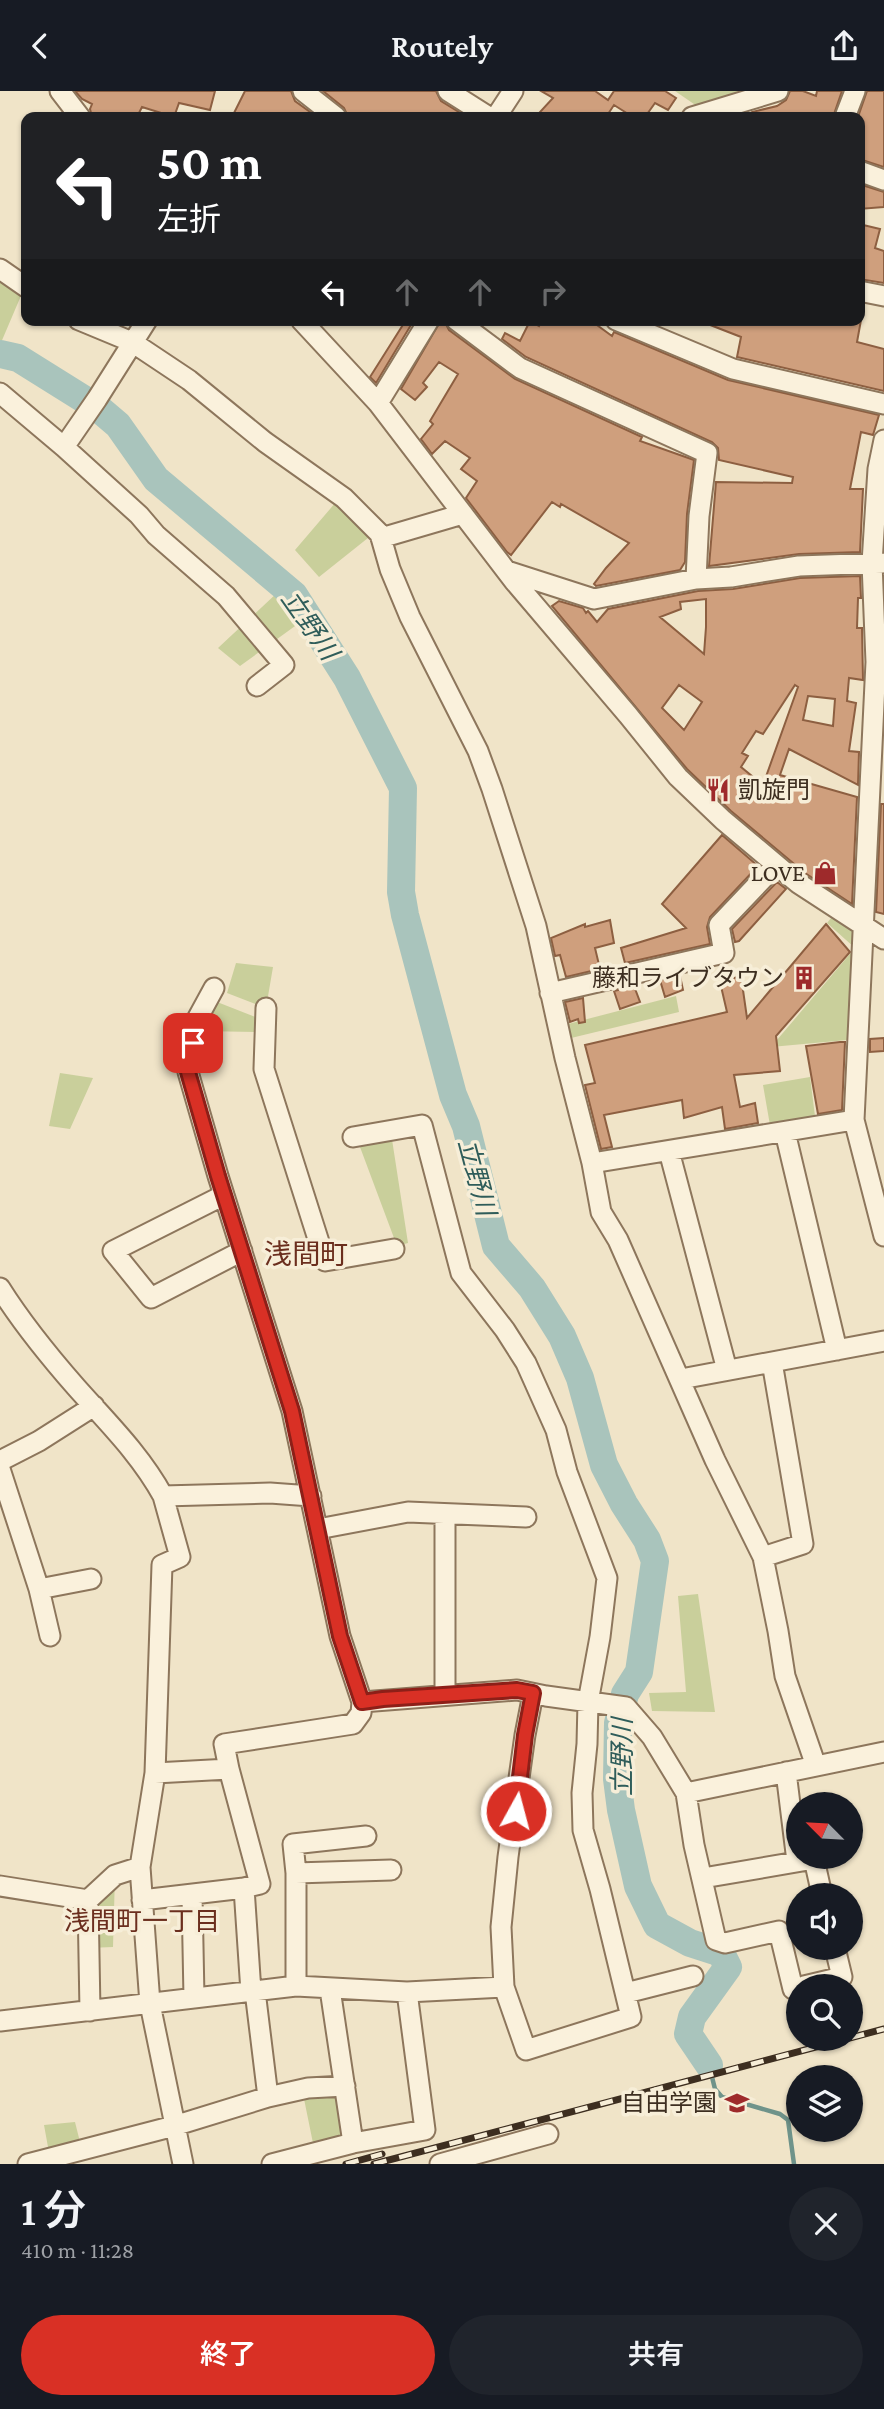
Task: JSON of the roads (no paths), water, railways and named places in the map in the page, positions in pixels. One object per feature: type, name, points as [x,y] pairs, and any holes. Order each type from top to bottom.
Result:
[{"type":"street","points":[[60,91],[76,112]]},
{"type":"street","points":[[303,91],[330,112]]},
{"type":"street","points":[[447,91],[481,112]]},
{"type":"street","points":[[499,112],[513,91]]},
{"type":"street","points":[[709,112],[778,91]]},
{"type":"street","points":[[847,112],[855,91]]},
{"type":"street","points":[[865,173],[884,180]]},
{"type":"street","points":[[0,269],[21,284]]},
{"type":"street","points":[[865,292],[884,296]]},
{"type":"street","points":[[93,326],[132,342],[189,380],[265,442],[344,498],[358,510],[380,538],[410,617],[478,751],[533,916],[592,1163],[601,1212],[618,1240],[715,1459],[763,1557],[785,1677],[816,1766]]},
{"type":"street","points":[[64,447],[143,326]]},
{"type":"street","points":[[307,326],[379,403],[506,570],[678,778],[776,865],[884,939]]},
{"type":"street","points":[[379,403],[425,326]]},
{"type":"street","points":[[464,326],[520,368],[707,453],[698,516],[696,579]]},
{"type":"street","points":[[630,326],[733,369],[884,404]]},
{"type":"street","points":[[0,393],[64,447],[139,515],[156,535],[226,596],[272,648],[284,665],[257,686]]},
{"type":"street","points":[[884,440],[878,469],[876,662],[854,1120],[884,1236]]},
{"type":"street","points":[[380,538],[463,515]]},
{"type":"street","points":[[506,570],[594,599],[696,579],[731,577],[799,566],[878,563]]},
{"type":"street","points":[[550,993],[724,953],[719,925],[776,865]]},
{"type":"street","points":[[142,1900],[260,1884],[224,1744],[353,1724],[362,1713],[362,1702],[340,1636],[292,1411],[188,1072],[197,1021],[214,988]]},
{"type":"street","points":[[266,1008],[264,1069],[325,1261],[394,1249]]},
{"type":"street","points":[[592,1163],[854,1120]]},
{"type":"street","points":[[353,1137],[422,1125],[461,1273],[505,1330],[526,1363],[556,1430],[566,1472],[607,1579],[595,1702],[582,1793],[583,1831],[631,2017],[526,2050],[504,1987],[500,1927],[533,1693]]},
{"type":"street","points":[[785,1132],[837,1350]]},
{"type":"street","points":[[669,1151],[727,1370]]},
{"type":"street","points":[[224,1195],[113,1251],[150,1299],[242,1251]]},
{"type":"street","points":[[0,1288],[18,1317],[139,1457],[163,1496],[180,1557],[162,1565],[155,1773],[140,1867],[150,2004],[183,2164]]},
{"type":"street","points":[[681,1379],[884,1341]]},
{"type":"street","points":[[763,1557],[803,1544],[772,1362]]},
{"type":"street","points":[[0,1461],[39,1441],[94,1406]]},
{"type":"street","points":[[0,1469],[39,1589],[50,1636]]},
{"type":"street","points":[[163,1496],[270,1493],[310,1496]]},
{"type":"street","points":[[318,1529],[408,1512],[526,1517]]},
{"type":"street","points":[[445,1514],[445,1694]]},
{"type":"street","points":[[39,1589],[91,1579]]},
{"type":"street","points":[[362,1702],[517,1690],[626,1707],[652,1737],[686,1793],[694,1846],[716,1940],[725,1944],[779,1931],[789,1974]]},
{"type":"street","points":[[686,1793],[884,1752]]},
{"type":"street","points":[[155,1773],[229,1769]]},
{"type":"street","points":[[786,1772],[788,1792]]},
{"type":"street","points":[[296,1986],[296,1873],[293,1844],[366,1836]]},
{"type":"street","points":[[703,1878],[786,1863]]},
{"type":"street","points":[[90,2011],[88,1900],[114,1875],[140,1867]]},
{"type":"street","points":[[296,1873],[391,1870]]},
{"type":"street","points":[[0,1886],[88,1900]]},
{"type":"street","points":[[244,1888],[253,1991],[268,2097]]},
{"type":"street","points":[[192,1895],[194,1999]]},
{"type":"street","points":[[626,1993],[693,1976]]},
{"type":"street","points":[[0,2021],[296,1986],[407,1991],[504,1987]]},
{"type":"street","points":[[330,1989],[354,2143]]},
{"type":"street","points":[[272,2164],[354,2143],[425,2130],[407,1991]]},
{"type":"street","points":[[28,2164],[174,2126],[268,2097],[305,2088],[345,2086]]},
{"type":"street","points":[[440,2164],[548,2134]]},
{"type":"waterway","name":"立野川","points":[[0,354],[18,358],[98,408],[118,425],[156,479],[294,595],[347,678],[403,788],[401,892],[405,915],[453,1095],[466,1126],[496,1246],[532,1288],[562,1336],[580,1378],[604,1465],[647,1540],[655,1561],[639,1672],[625,1694],[618,1723],[617,1779],[638,1886],[657,1925],[690,1943],[721,1953],[728,1967],[692,2017],[688,2034],[709,2065]]},
{"type":"waterway","points":[[709,2065],[715,2089],[722,2097],[780,2114],[788,2120],[794,2164]]},
{"type":"railway","points":[[374,2164],[884,2029]]},
{"type":"railway","points":[[346,2164],[382,2154]]},
{"type":"place","name":"凱旋門","points":[[718,790]]},
{"type":"place","name":"LOVE","points":[[825,873]]},
{"type":"place","name":"藤和ライブタウン","points":[[804,978]]},
{"type":"place","name":"自由学園","points":[[737,2103]]},
{"type":"district","name":"浅間町","points":[[306,1254]]},
{"type":"district","name":"浅間町一丁目","points":[[142,1921]]}]
